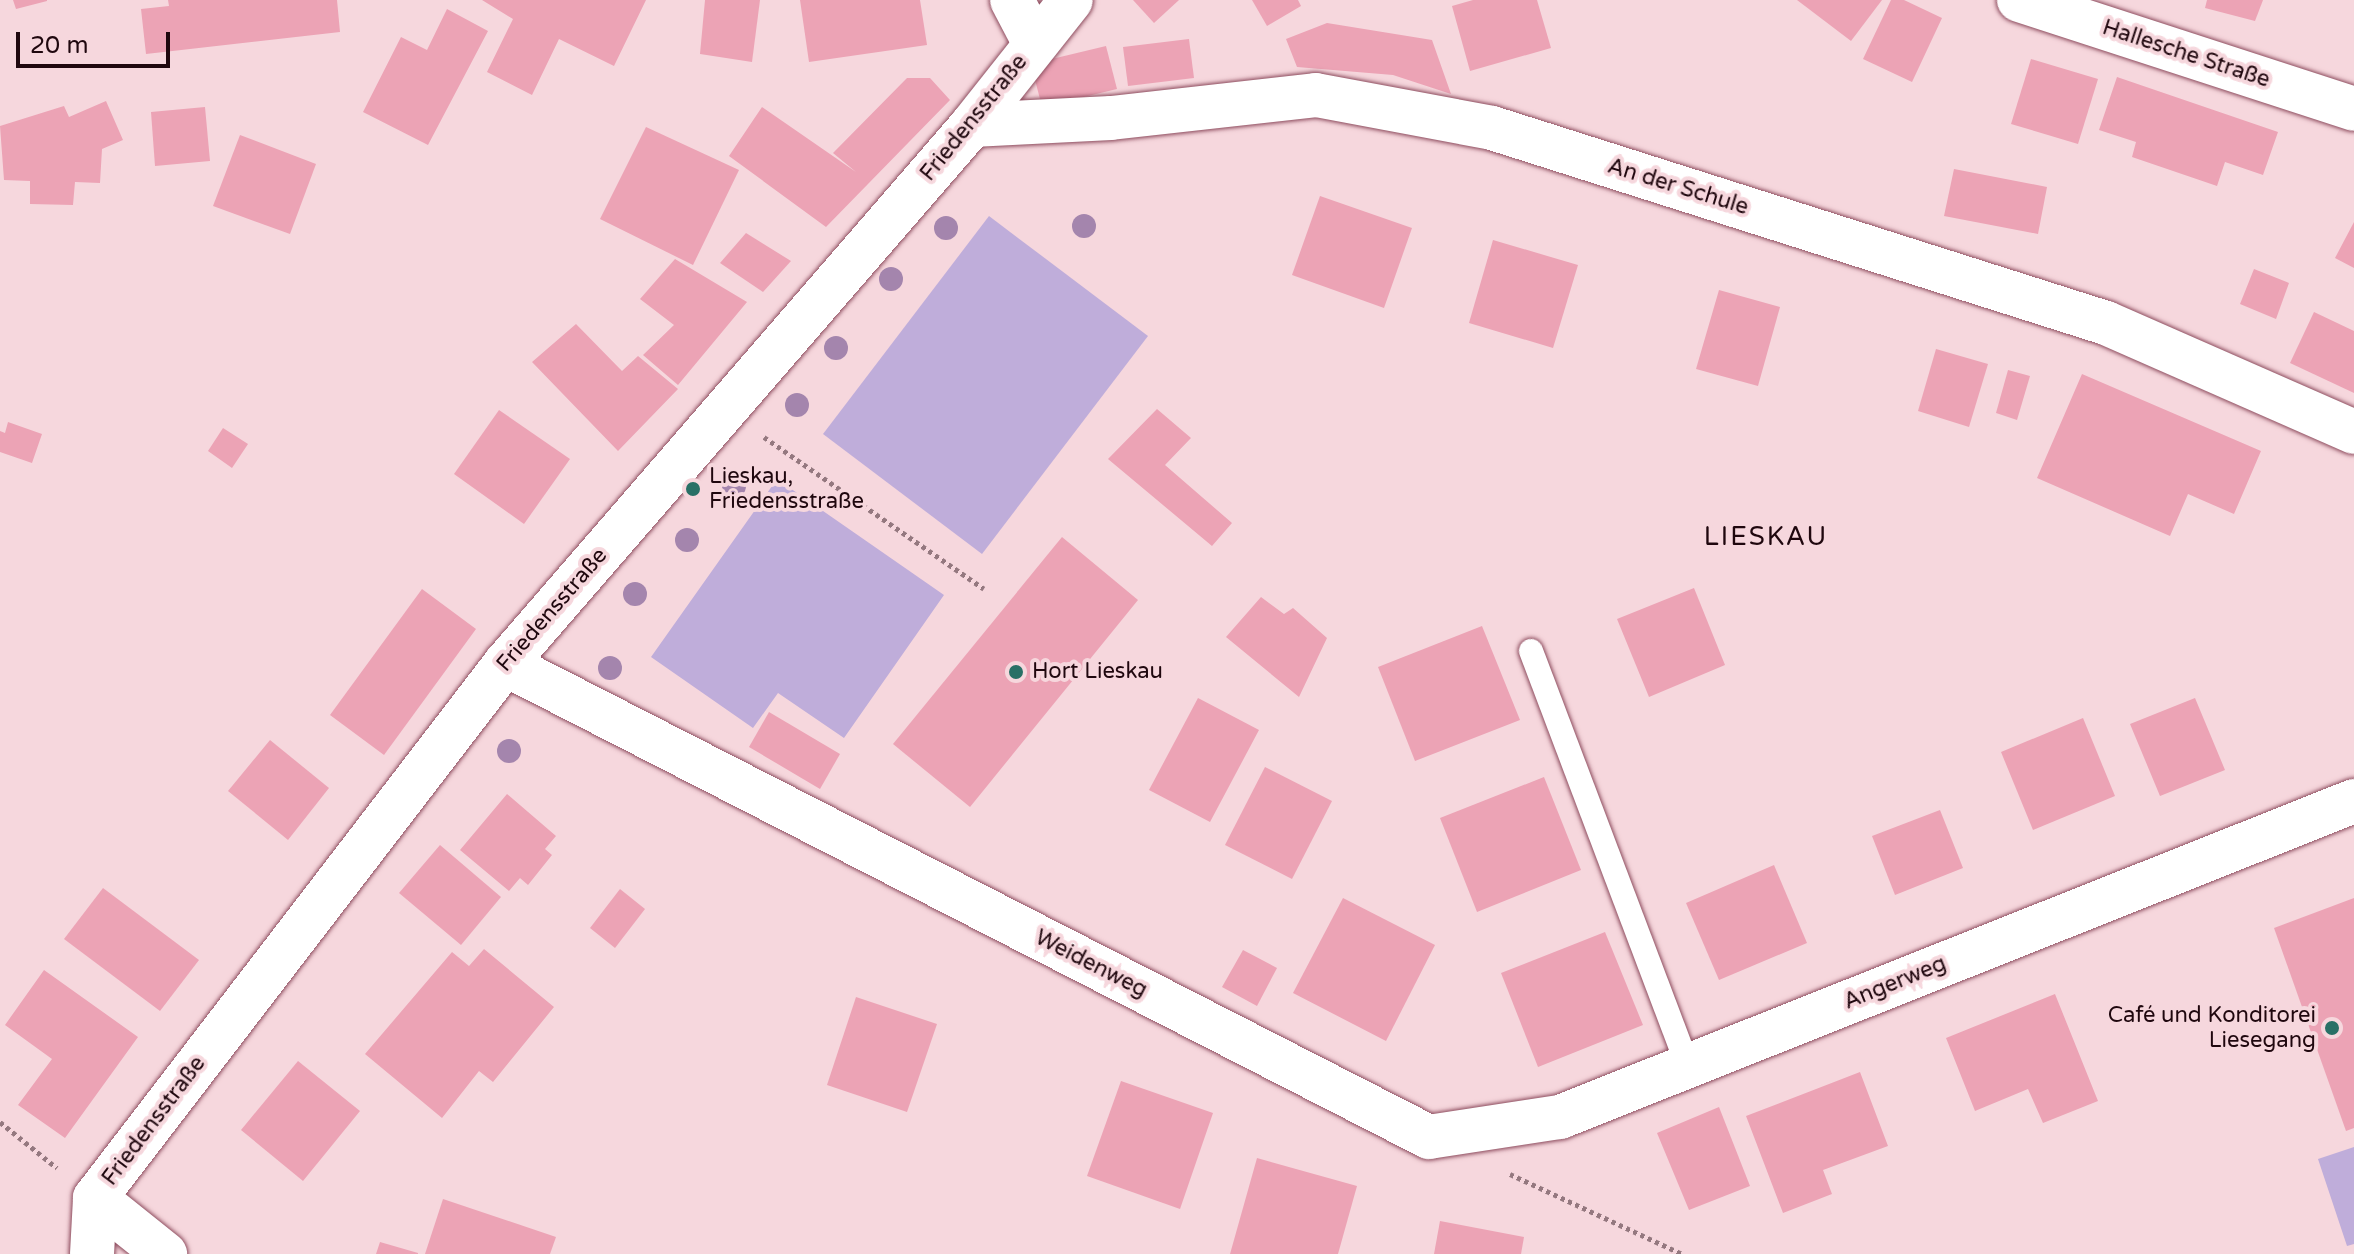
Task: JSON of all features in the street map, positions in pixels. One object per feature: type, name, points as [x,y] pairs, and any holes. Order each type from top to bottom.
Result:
[{"type":"street","points":[[1012,0],[1034,42]]},
{"type":"street","name":"Friedensstraße","points":[[92,1254],[95,1198],[505,664],[972,125],[1034,42],[1071,0]]},
{"type":"street","name":"Hallesche Straße","points":[[2019,0],[2354,109]]},
{"type":"street","name":"An der Schule","points":[[972,125],[1111,118],[1316,95],[1492,128],[2106,323],[2354,432]]},
{"type":"street","name":"Weidenweg","points":[[505,664],[1429,1137]]},
{"type":"street","name":"Angerweg","points":[[1429,1137],[1560,1117],[2354,801]]},
{"type":"street","points":[[95,1198],[165,1254]]},
{"type":"lane","points":[[1531,651],[1688,1066]]},
{"type":"path","points":[[724,412],[984,589]]},
{"type":"path","points":[[0,1122],[95,1198]]},
{"type":"path","points":[[1499,1170],[1682,1254]]},
{"type":"shaded area","points":[[989,216],[1148,336],[982,554],[823,434]]},
{"type":"shaded area","points":[[777,479],[944,595],[844,738],[778,693],[753,728],[651,657]]},
{"type":"shaded area","points":[[2354,1147],[2354,1244],[2347,1246],[2318,1159]]},
{"type":"building","points":[[13,0],[47,0],[47,1],[16,9]]},
{"type":"building","points":[[168,0],[337,0],[340,32],[146,54],[141,9],[169,6]]},
{"type":"building","points":[[482,0],[646,0],[614,66],[559,39],[532,95],[487,72],[513,19]]},
{"type":"building","points":[[705,0],[760,0],[752,62],[700,54]]},
{"type":"building","points":[[800,0],[920,0],[927,45],[809,62]]},
{"type":"building","points":[[1133,0],[1179,0],[1154,23]]},
{"type":"building","points":[[1252,0],[1298,0],[1301,6],[1267,26]]},
{"type":"building","points":[[1473,0],[1537,0],[1551,48],[1470,71],[1452,6]]},
{"type":"building","points":[[1797,0],[1882,0],[1851,41]]},
{"type":"building","points":[[1891,0],[1904,0],[1942,18],[1912,82],[1863,59]]},
{"type":"building","points":[[2207,0],[2263,0],[2255,21],[2205,8]]},
{"type":"building","points":[[447,9],[488,31],[428,145],[363,112],[401,37],[427,50]]},
{"type":"building","points":[[1327,23],[1432,40],[1451,94],[1393,75],[1297,67],[1286,39]]},
{"type":"building","points":[[1189,39],[1194,78],[1128,86],[1123,47]]},
{"type":"building","points":[[1106,46],[1117,89],[1042,107],[1031,64]]},
{"type":"building","points":[[2031,59],[2098,79],[2078,144],[2011,124]]},
{"type":"building","points":[[2117,77],[2278,132],[2263,175],[2225,162],[2217,186],[2132,157],[2136,142],[2099,130]]},
{"type":"building","points":[[907,78],[930,78],[950,100],[826,227],[729,156],[762,107],[856,172],[833,153]]},
{"type":"building","points":[[106,101],[123,140],[102,149],[100,183],[75,182],[73,205],[30,204],[30,181],[4,180],[0,126],[64,106],[69,117]]},
{"type":"building","points":[[205,107],[210,161],[155,166],[151,112]]},
{"type":"building","points":[[646,127],[739,170],[693,265],[600,219]]},
{"type":"building","points":[[240,135],[316,164],[290,234],[213,206]]},
{"type":"building","points":[[1954,169],[2047,187],[2038,234],[1944,216]]},
{"type":"building","points":[[1320,196],[1412,228],[1384,308],[1292,275]]},
{"type":"building","points":[[2354,222],[2354,268],[2335,258]]},
{"type":"building","points":[[746,233],[791,261],[763,292],[720,263]]},
{"type":"building","points":[[1493,240],[1578,265],[1553,348],[1469,323]]},
{"type":"building","points":[[675,259],[747,302],[678,385],[643,355],[674,325],[640,299]]},
{"type":"building","points":[[2254,269],[2289,283],[2276,319],[2240,304]]},
{"type":"building","points":[[1719,290],[1780,307],[1758,386],[1696,369]]},
{"type":"building","points":[[2314,312],[2354,331],[2354,393],[2290,363]]},
{"type":"building","points":[[576,324],[622,371],[638,356],[678,389],[618,451],[532,362]]},
{"type":"building","points":[[1936,349],[1988,364],[1969,427],[1918,411]]},
{"type":"building","points":[[2008,370],[2030,376],[2017,420],[1996,413]]},
{"type":"building","points":[[2082,374],[2261,451],[2234,514],[2188,494],[2170,536],[2037,478]]},
{"type":"building","points":[[1157,409],[1191,438],[1165,465],[1232,523],[1212,546],[1108,459]]},
{"type":"building","points":[[499,410],[570,459],[524,524],[454,474]]},
{"type":"building","points":[[8,422],[42,434],[32,463],[0,452],[0,431],[5,433]]},
{"type":"building","points":[[223,428],[248,444],[232,468],[208,451]]},
{"type":"building","name":"Hort Lieskau","points":[[1062,537],[1138,600],[970,807],[893,744]]},
{"type":"building","points":[[1694,588],[1725,665],[1649,697],[1617,619]]},
{"type":"building","points":[[422,589],[476,629],[384,755],[330,715]]},
{"type":"building","points":[[1261,597],[1284,614],[1293,608],[1327,638],[1299,697],[1226,637]]},
{"type":"building","points":[[1482,626],[1520,720],[1415,761],[1378,667]]},
{"type":"building","points":[[1198,698],[1259,730],[1210,822],[1149,790]]},
{"type":"building","points":[[2195,698],[2225,770],[2160,796],[2130,724]]},
{"type":"building","points":[[769,712],[840,754],[820,789],[749,747]]},
{"type":"building","points":[[2083,718],[2115,796],[2033,830],[2001,752]]},
{"type":"building","points":[[270,740],[329,788],[288,840],[228,791]]},
{"type":"building","points":[[1265,767],[1332,801],[1292,879],[1225,845]]},
{"type":"building","points":[[1544,777],[1581,870],[1477,912],[1440,818]]},
{"type":"building","points":[[507,794],[556,836],[545,849],[552,855],[528,885],[520,878],[509,891],[460,850]]},
{"type":"building","points":[[1940,810],[1963,868],[1895,895],[1872,836]]},
{"type":"building","points":[[440,845],[501,897],[461,945],[399,893]]},
{"type":"building","points":[[1774,865],[1807,943],[1719,980],[1686,903]]},
{"type":"building","points":[[103,888],[199,960],[160,1011],[64,939]]},
{"type":"building","points":[[620,889],[645,909],[615,948],[590,928]]},
{"type":"building","points":[[1343,898],[1435,945],[1386,1041],[1293,993]]},
{"type":"building","name":"Café und Konditorei Liesegang","points":[[2354,898],[2354,1128],[2346,1131],[2274,928]]},
{"type":"building","points":[[1605,932],[1643,1025],[1538,1067],[1501,973]]},
{"type":"building","points":[[484,949],[554,1007],[493,1082],[479,1071],[442,1118],[365,1054],[452,952],[469,966]]},
{"type":"building","points":[[1243,950],[1277,968],[1257,1006],[1222,987]]},
{"type":"building","points":[[44,970],[138,1037],[65,1138],[18,1105],[52,1059],[5,1025]]},
{"type":"building","points":[[2055,994],[2098,1101],[2043,1123],[2028,1089],[1975,1111],[1946,1038]]},
{"type":"building","points":[[856,997],[937,1024],[907,1112],[827,1085]]},
{"type":"building","points":[[298,1061],[360,1111],[303,1181],[241,1130]]},
{"type":"building","points":[[1860,1072],[1888,1146],[1823,1170],[1832,1194],[1783,1213],[1746,1116]]},
{"type":"building","points":[[1121,1081],[1213,1113],[1180,1209],[1087,1176]]},
{"type":"building","points":[[1719,1107],[1750,1186],[1689,1210],[1657,1133]]},
{"type":"building","points":[[1257,1158],[1357,1186],[1338,1254],[1230,1254]]},
{"type":"building","points":[[443,1199],[556,1237],[550,1254],[425,1254]]},
{"type":"building","points":[[1440,1221],[1524,1237],[1521,1254],[1434,1254]]},
{"type":"building","points":[[380,1242],[418,1253],[418,1254],[376,1254]]},
{"type":"place","name":"Lieskau, Friedensstraße","points":[[693,489]]},
{"type":"place","name":"Hort Lieskau","points":[[1016,672]]},
{"type":"place","name":"Café und Konditorei Liesegang","points":[[2332,1028]]},
{"type":"district","name":"LIESKAU","points":[[1766,537]]}]
